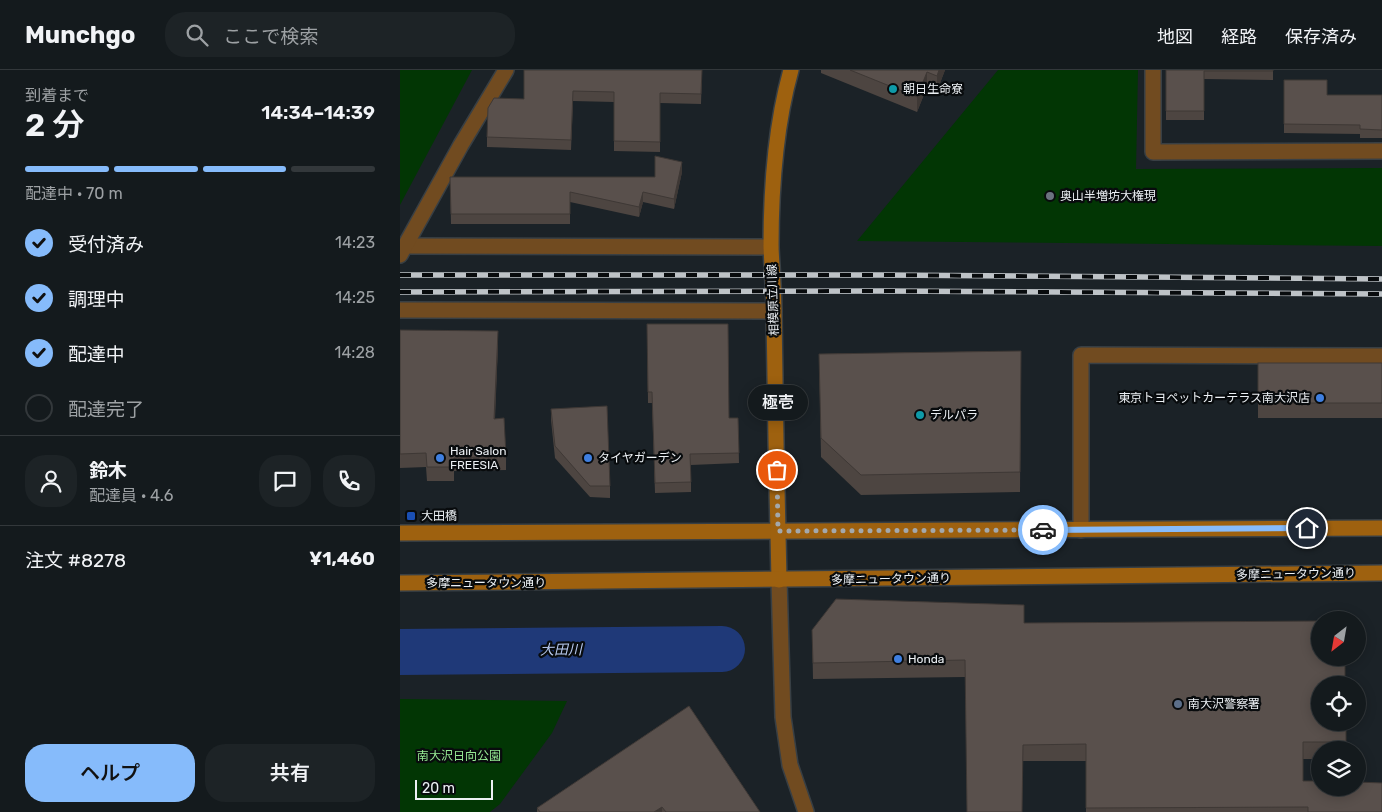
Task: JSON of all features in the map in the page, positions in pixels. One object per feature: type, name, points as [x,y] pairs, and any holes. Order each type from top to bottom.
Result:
[{"type":"main road","name":"相模原立川線","points":[[779,580],[772,248],[774,160],[778,127],[791,70]]},
{"type":"main road","points":[[400,533],[1382,528]]},
{"type":"main road","name":"多摩ニュータウン通り","points":[[400,584],[1382,573]]},
{"type":"street","points":[[506,70],[461,145],[403,251],[772,248]]},
{"type":"street","points":[[1153,70],[1154,152],[1382,151]]},
{"type":"street","points":[[400,310],[774,311]]},
{"type":"street","points":[[1081,530],[1081,355],[1382,356]]},
{"type":"street","points":[[779,580],[783,718],[790,764],[806,812]]},
{"type":"green space","points":[[400,70],[472,70],[400,205]]},
{"type":"green space","points":[[998,70],[1138,70],[1136,169],[1382,168],[1382,246],[857,241]]},
{"type":"green space","name":"南大沢日向公園","points":[[400,699],[567,701],[552,733],[500,804],[490,812],[400,812]]},
{"type":"building","points":[[524,70],[702,70],[701,94],[660,93],[660,142],[614,141],[614,92],[573,91],[571,140],[487,137],[488,108],[494,98],[524,99]]},
{"type":"building","points":[[850,70],[939,70],[937,76],[927,72],[917,97]]},
{"type":"building","points":[[1166,70],[1273,71],[1204,71],[1204,111],[1166,111]]},
{"type":"building","points":[[1284,80],[1327,80],[1327,95],[1382,95],[1382,130],[1360,129],[1360,125],[1284,124]]},
{"type":"building","points":[[655,156],[682,162],[674,199],[643,192],[639,207],[570,192],[570,214],[451,214],[450,177],[655,177]]},
{"type":"building","points":[[647,324],[728,324],[729,418],[738,418],[739,453],[690,454],[691,482],[655,483],[652,392],[648,392]]},
{"type":"building","points":[[400,330],[498,331],[494,419],[504,418],[506,456],[454,458],[454,467],[427,467],[426,453],[400,454]]},
{"type":"building","name":"デルパラ","points":[[1021,351],[1020,472],[861,475],[821,438],[819,354]]},
{"type":"building","name":"東京トヨペットカーテラス南大沢店","points":[[1258,363],[1382,363],[1382,403],[1258,403]]},
{"type":"building","points":[[607,406],[610,486],[590,486],[555,446],[551,409]]},
{"type":"building","points":[[836,599],[1024,605],[1024,623],[1311,621],[1311,666],[1345,666],[1345,676],[1311,676],[1311,731],[1346,731],[1346,741],[1303,742],[1303,781],[1311,781],[1311,796],[1366,796],[1366,782],[1382,783],[1382,812],[1308,812],[1308,807],[1086,808],[1086,744],[1023,745],[1022,812],[967,812],[965,660],[813,663],[812,630]]},
{"type":"building","points":[[689,706],[760,812],[666,812],[662,807],[654,812],[540,812],[537,808]]},
{"type":"waterway","name":"大田川","points":[[400,652],[722,649]]},
{"type":"railway","points":[[400,275],[881,275],[1382,279]]},
{"type":"railway","points":[[400,292],[881,291],[1382,294]]},
{"type":"way so far","points":[[777,470],[778,531],[1043,530]]},
{"type":"place","name":"朝日生命寮","points":[[893,89]]},
{"type":"place","name":"奥山半増坊大権現","points":[[1050,196]]},
{"type":"place","name":"東京トヨペットカーテラス南大沢店","points":[[1320,398]]},
{"type":"place","name":"デルパラ","points":[[920,415]]},
{"type":"place","name":"Hair Salon FREESIA","points":[[440,458]]},
{"type":"place","name":"タイヤガーデン","points":[[588,458]]},
{"type":"place","name":"極壱","points":[[777,470]]},
{"type":"place","name":"大田橋","points":[[411,516]]},
{"type":"place","name":"Honda","points":[[898,659]]},
{"type":"place","name":"南大沢警察署","points":[[1178,704]]},
{"type":"route","points":[[1043,530],[1307,528]]}]
